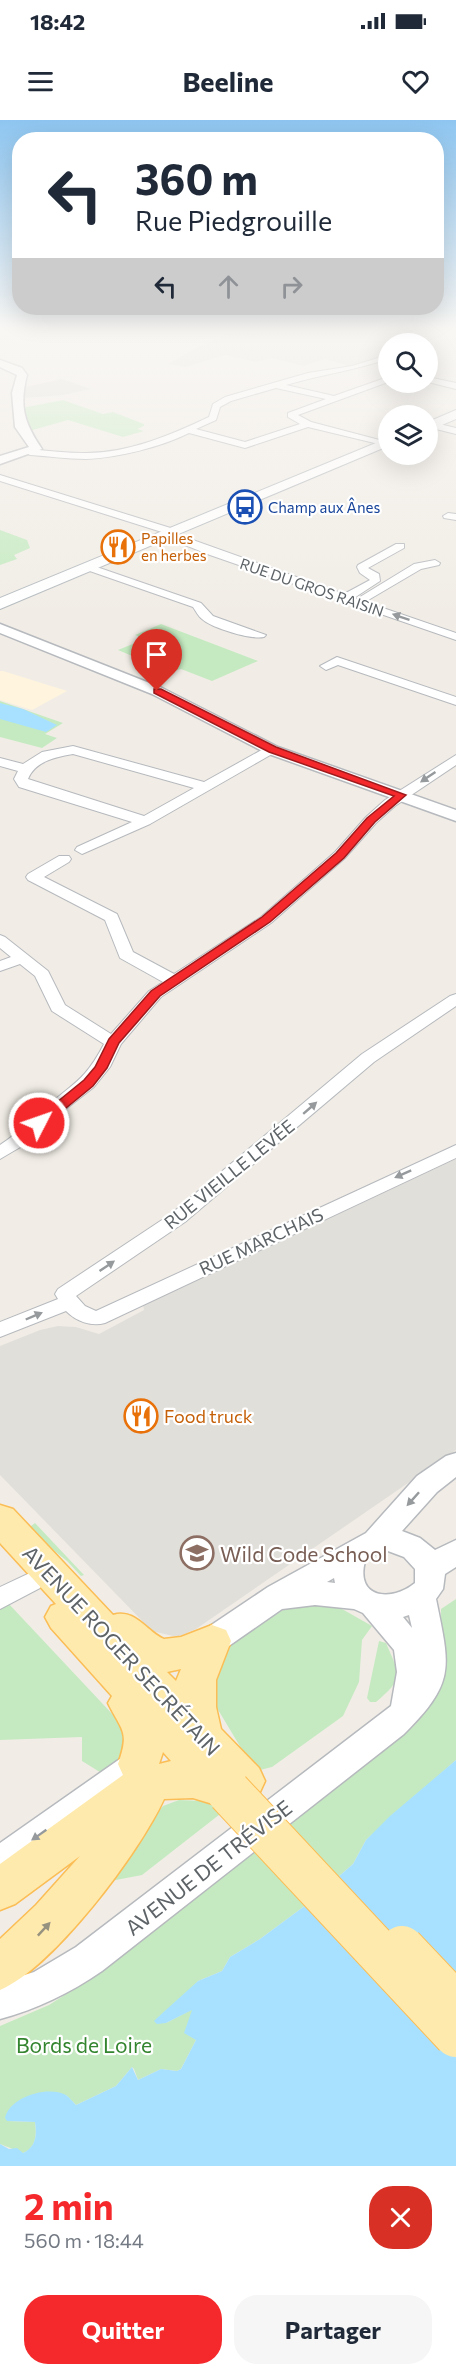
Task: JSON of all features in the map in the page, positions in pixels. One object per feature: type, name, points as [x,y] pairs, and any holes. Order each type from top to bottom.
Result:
[{"type":"main road","points":[[0,604],[378,446]]},
{"type":"main road","name":"AVENUE ROGER SECRÉTAIN","points":[[0,1520],[16,1570],[62,1615],[184,1747],[233,1787]]},
{"type":"main road","points":[[16,1570],[88,1595],[140,1645],[156,1655],[173,1657],[212,1641]]},
{"type":"main road","name":"AVENUE ROGER SECRÉTAIN","points":[[16,1570],[202,1736],[233,1787]]},
{"type":"main road","points":[[0,1968],[39,1934],[83,1884],[111,1849],[147,1795],[144,1774],[147,1734],[143,1723],[62,1615]]},
{"type":"main road","points":[[202,1736],[196,1707],[196,1680],[212,1641]]},
{"type":"main road","points":[[144,1774],[197,1779],[233,1787],[456,2006]]},
{"type":"main road","points":[[0,1890],[138,1788],[144,1774]]},
{"type":"main road","points":[[233,1787],[456,2035]]},
{"type":"street","points":[[21,426],[36,447],[30,452]]},
{"type":"street","points":[[0,460],[30,452],[85,456],[109,454],[165,440],[195,426]]},
{"type":"street","points":[[188,430],[245,445],[301,426]]},
{"type":"street","points":[[318,426],[378,441]]},
{"type":"street","points":[[438,428],[456,431]]},
{"type":"street","name":"RUE DU GROS RAISIN","points":[[0,478],[171,533],[214,553],[456,637]]},
{"type":"street","points":[[351,600],[375,581],[375,576],[364,571],[362,567],[400,546]]},
{"type":"street","points":[[351,600],[418,566],[435,563]]},
{"type":"street","points":[[88,567],[197,606],[208,618],[249,634],[260,635]]},
{"type":"street","points":[[0,628],[168,696],[272,750],[456,816]]},
{"type":"street","points":[[326,666],[337,661],[456,701]]},
{"type":"street","points":[[145,821],[24,784],[21,778],[25,769],[47,755],[73,750],[206,787]]},
{"type":"street","points":[[82,850],[145,821],[272,750]]},
{"type":"street","points":[[0,1153],[28,1135],[51,1112],[88,1083],[101,1068],[113,1042],[141,1008],[172,980],[266,920],[340,855],[371,820],[401,795],[456,759]]},
{"type":"street","points":[[0,762],[25,769]]},
{"type":"street","points":[[64,859],[33,877],[34,882],[112,917],[126,955],[172,980]]},
{"type":"street","points":[[0,940],[42,974],[58,1008],[113,1042]]},
{"type":"street","points":[[0,966],[23,958]]},
{"type":"street","name":"RUE VIEILLE LEVÉE","points":[[69,1302],[65,1294],[178,1218],[368,1058],[456,999]]},
{"type":"street","name":"RUE MARCHAIS","points":[[69,1302],[75,1310],[86,1317],[98,1318],[456,1151]]},
{"type":"street","points":[[0,1330],[69,1302]]},
{"type":"street","points":[[404,1712],[413,1677],[412,1658],[400,1633],[349,1583],[346,1574],[364,1548],[427,1484],[450,1470]]},
{"type":"street","points":[[212,1641],[242,1618],[309,1576],[364,1548],[388,1540],[415,1549],[424,1557],[431,1569],[428,1589],[421,1598],[400,1608],[315,1593],[276,1598]]},
{"type":"street","points":[[431,1569],[456,1551]]},
{"type":"street","name":"AVENUE DE TRÉVISE","points":[[0,2001],[30,1994],[89,1959],[393,1724],[424,1692],[429,1679],[431,1657],[421,1598]]},
{"type":"street","points":[[0,1862],[144,1774]]},
{"type":"shaded area","points":[[0,671],[67,691],[32,710],[0,700]]},
{"type":"shaded area","points":[[456,1159],[456,1450],[196,1629],[177,1637],[152,1631],[0,1475],[0,1346],[40,1330],[58,1326],[76,1327],[99,1334],[144,1310],[143,1305]]},
{"type":"green space","points":[[28,426],[45,426],[29,431]]},
{"type":"green space","points":[[89,426],[143,426],[137,429],[144,431],[123,437]]},
{"type":"green space","points":[[0,530],[27,540],[30,548],[14,555],[17,559],[0,565]]},
{"type":"green space","points":[[161,624],[258,661],[212,681],[181,669],[170,672],[118,650],[145,639],[135,635]]},
{"type":"green space","points":[[0,701],[63,723],[45,734],[57,738],[42,748],[0,737]]},
{"type":"green space","points":[[35,1523],[84,1575],[81,1576],[67,1561],[27,1529]]},
{"type":"green space","name":"Bords de Loire","points":[[456,1599],[456,1760],[366,1840],[353,1864],[306,1905],[260,1939],[230,1957],[222,1971],[198,1981],[166,2023],[193,2009],[196,2040],[181,2069],[177,2071],[161,2069],[138,2080],[132,2067],[116,2086],[76,2105],[66,2095],[8,2121],[35,2122],[35,2141],[27,2151],[23,2153],[0,2144],[0,2026],[49,2005],[71,1991],[413,1727],[424,1713],[437,1686],[441,1657],[441,1609]]},
{"type":"green space","points":[[8,1603],[131,1734],[130,1751],[103,1774],[82,1761],[82,1737],[0,1740],[0,1609]]},
{"type":"green space","points":[[301,1604],[335,1605],[372,1626],[362,1640],[359,1682],[343,1716],[272,1767],[260,1770],[241,1748],[214,1703],[212,1683],[219,1664],[232,1644],[286,1608]]},
{"type":"green space","points":[[379,1641],[386,1643],[397,1670],[397,1676],[392,1687],[385,1694],[376,1702],[370,1702],[367,1698]]},
{"type":"green space","points":[[179,1800],[203,1801],[224,1811],[142,1875],[100,1883],[163,1806]]},
{"type":"water","points":[[0,703],[23,709],[57,725],[46,732],[0,719]]},
{"type":"water","points":[[456,1760],[456,2166],[0,2166],[0,2144],[9,2149],[17,2148],[23,2153],[31,2147],[35,2140],[35,2122],[7,2121],[5,2118],[8,2111],[21,2099],[49,2091],[66,2095],[76,2105],[116,2086],[132,2067],[138,2080],[161,2069],[177,2071],[181,2069],[196,2040],[184,2033],[192,2010],[166,2023],[157,2024],[154,2021],[198,1981],[222,1971],[230,1957],[260,1939],[306,1905],[353,1864],[366,1840],[390,1816]]},
{"type":"place","name":"Champ aux Ânes","points":[[245,507]]},
{"type":"place","name":"Papilles en herbes","points":[[118,547]]},
{"type":"place","name":"Food truck","points":[[141,1416]]},
{"type":"place","name":"Wild Code School","points":[[197,1553]]},
{"type":"route","points":[[39,1123],[88,1083],[101,1068],[113,1042],[155,994],[172,980],[266,920],[340,855],[371,820],[401,795],[272,750],[179,700],[157,691]]}]
